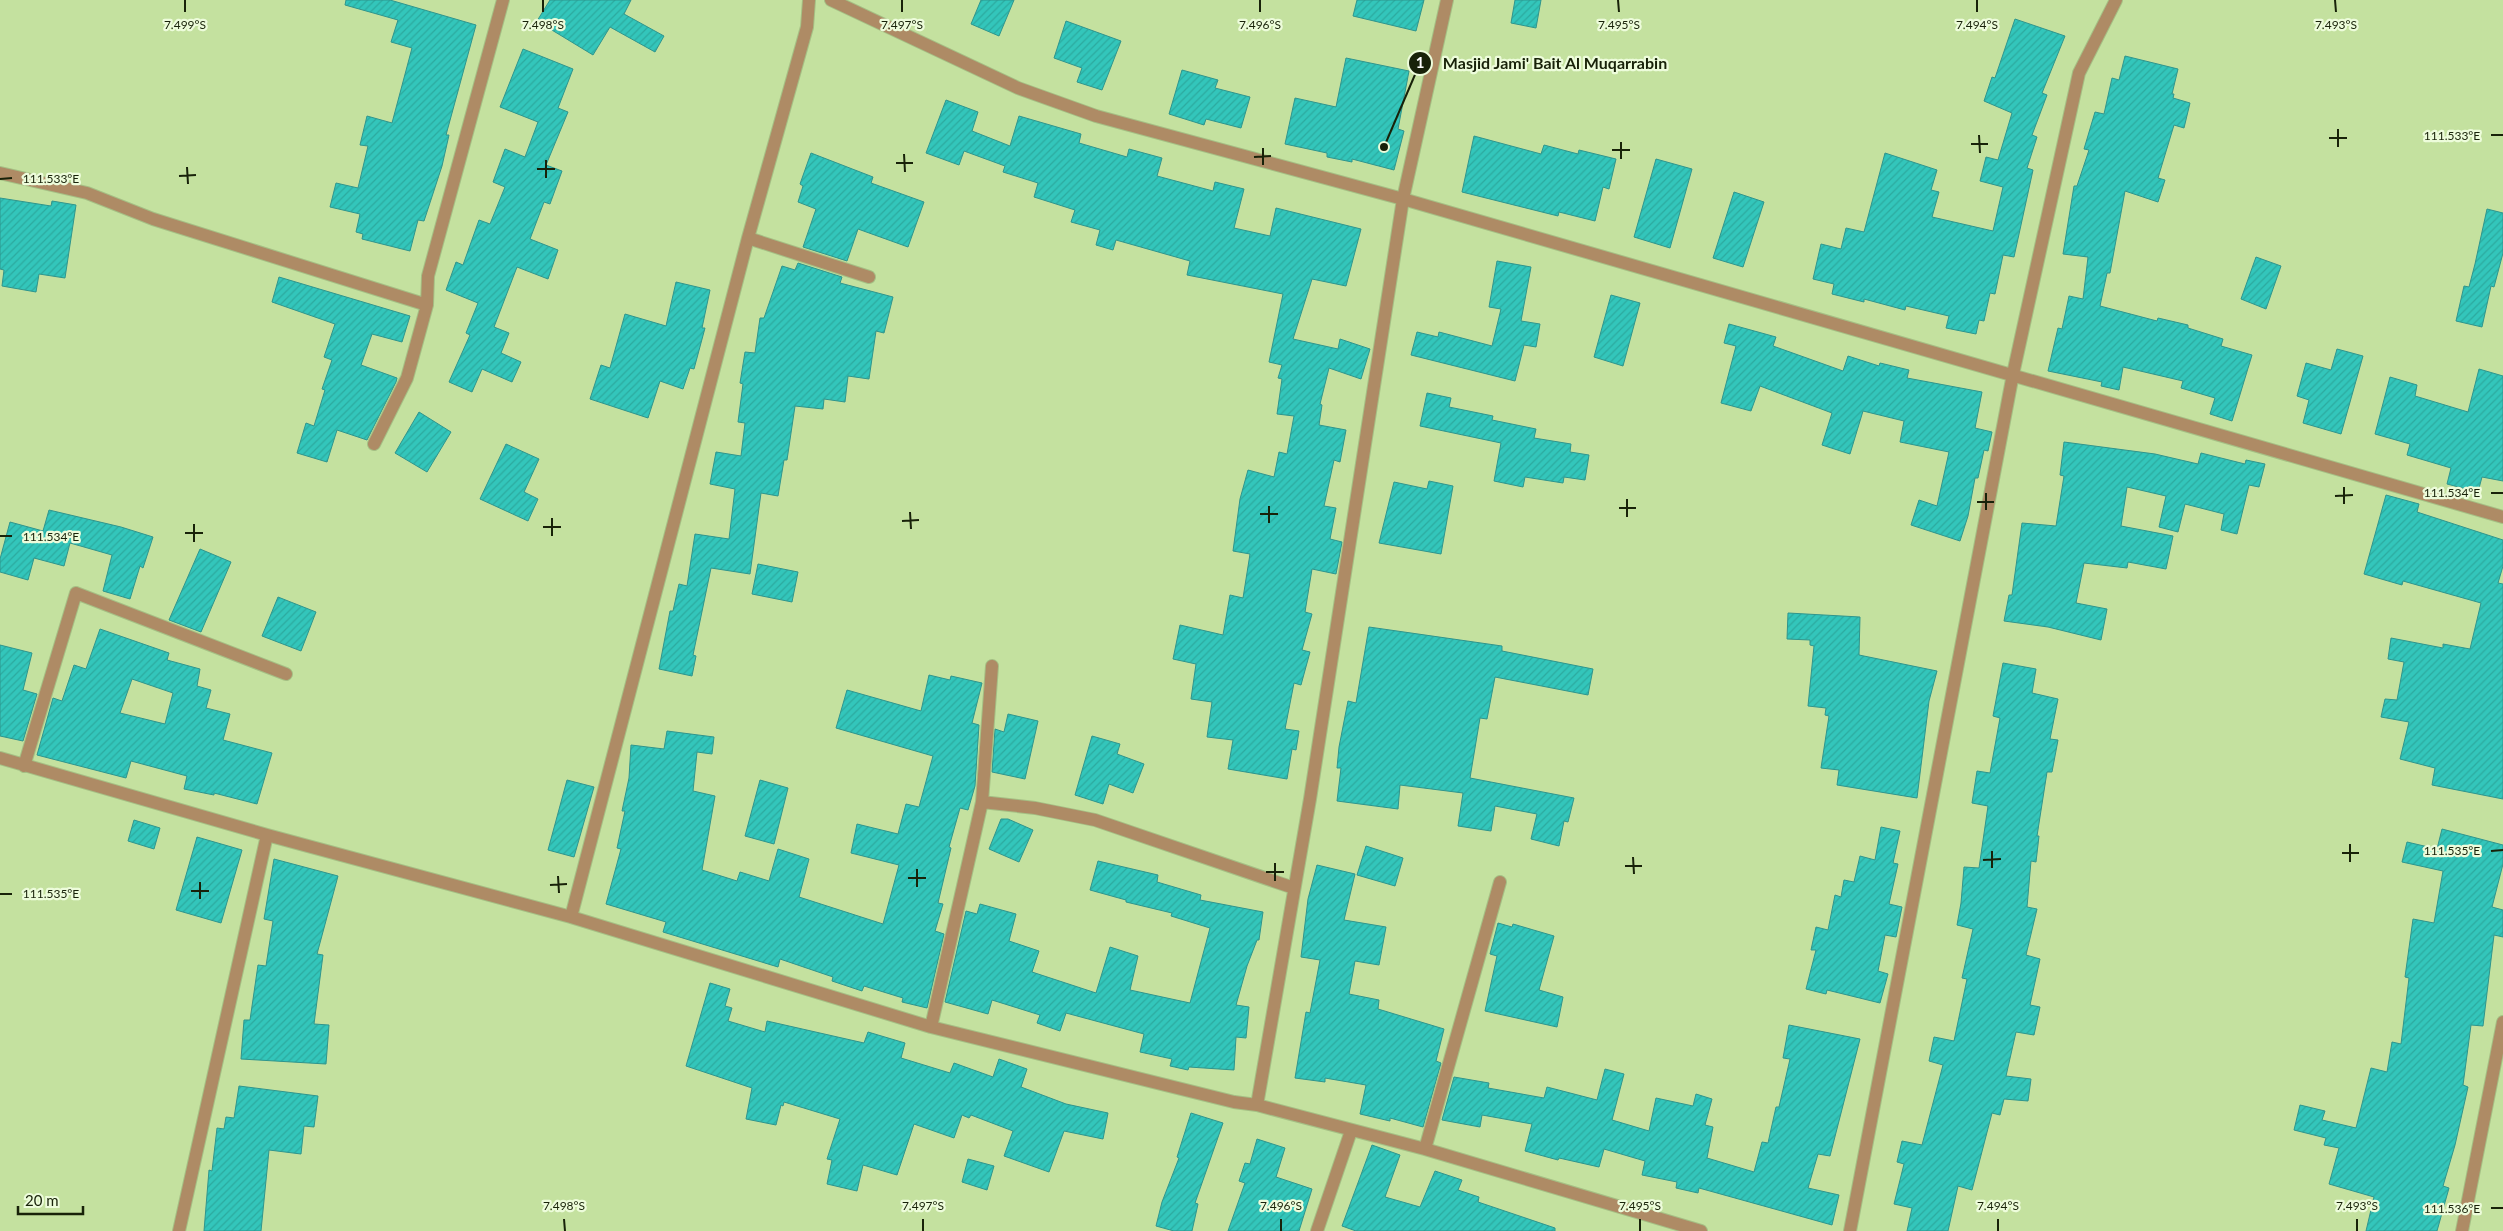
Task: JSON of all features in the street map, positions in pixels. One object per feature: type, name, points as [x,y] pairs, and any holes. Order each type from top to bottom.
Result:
[{"type":"street","points":[[374,444],[407,378],[427,305],[428,276],[503,0]]},
{"type":"street","points":[[571,917],[748,238],[807,27],[809,0]]},
{"type":"street","points":[[831,0],[1018,88],[1096,116],[1402,198],[2503,517]]},
{"type":"street","points":[[1257,1105],[1294,888],[1402,198],[1447,0]]},
{"type":"street","points":[[1850,1231],[2012,374],[2079,73],[2116,0]]},
{"type":"street","points":[[0,173],[87,193],[152,219],[427,305]]},
{"type":"street","points":[[748,238],[869,276]]},
{"type":"street","points":[[24,766],[76,593],[286,674]]},
{"type":"street","points":[[931,1027],[982,802],[992,666]]},
{"type":"street","points":[[0,758],[267,836],[571,917],[931,1027],[1234,1102],[1257,1105],[1425,1149],[1701,1231]]},
{"type":"street","points":[[982,802],[1035,808],[1095,820],[1294,888]]},
{"type":"street","points":[[179,1231],[267,836]]},
{"type":"street","points":[[1425,1149],[1500,882]]},
{"type":"street","points":[[2462,1231],[2503,1022]]},
{"type":"street","points":[[1317,1231],[1351,1131]]},
{"type":"building","points":[[346,0],[390,0],[476,25],[446,135],[449,135],[442,166],[424,221],[418,220],[410,251],[362,239],[363,234],[356,232],[360,214],[330,207],[336,183],[358,188],[368,146],[360,145],[367,116],[392,123],[412,48],[391,42],[398,20],[345,5]]},
{"type":"building","points":[[550,0],[631,0],[624,14],[664,36],[655,52],[610,27],[593,55],[537,21]]},
{"type":"building","points":[[981,0],[1014,0],[999,36],[971,24]]},
{"type":"building","points":[[1357,0],[1424,0],[1416,31],[1353,16]]},
{"type":"building","points":[[1515,0],[1541,0],[1536,28],[1511,23]]},
{"type":"building","points":[[2015,19],[2065,36],[2042,93],[2047,95],[2032,135],[2037,137],[2027,168],[2033,170],[2014,257],[2003,255],[1995,294],[1990,293],[1984,321],[1979,320],[1976,334],[1946,328],[1949,316],[1906,306],[1905,310],[1864,299],[1864,302],[1832,294],[1834,284],[1813,279],[1821,244],[1841,249],[1846,228],[1864,232],[1885,153],[1937,170],[1931,190],[1939,192],[1932,217],[1993,231],[2003,187],[1980,181],[1986,157],[1998,160],[2012,113],[1984,101],[1992,77],[1995,78]]},
{"type":"building","points":[[1066,21],[1121,41],[1102,90],[1077,82],[1082,68],[1054,58]]},
{"type":"building","points":[[523,49],[573,69],[558,108],[568,112],[546,165],[562,171],[550,204],[544,202],[530,239],[558,250],[548,279],[517,267],[494,327],[509,333],[501,353],[521,362],[512,382],[482,369],[472,392],[449,382],[470,335],[466,333],[478,303],[446,290],[456,262],[463,265],[479,220],[490,224],[505,187],[493,182],[505,149],[525,157],[538,122],[500,107]]},
{"type":"building","points":[[2125,56],[2178,69],[2172,94],[2174,94],[2173,98],[2190,103],[2184,128],[2174,125],[2158,178],[2165,180],[2158,202],[2125,191],[2110,273],[2107,273],[2100,306],[2157,321],[2158,318],[2188,325],[2188,328],[2223,339],[2221,346],[2252,355],[2232,421],[2210,414],[2215,398],[2181,388],[2183,381],[2123,367],[2119,390],[2101,386],[2102,382],[2048,371],[2058,328],[2062,329],[2069,296],[2083,299],[2088,257],[2063,254],[2074,186],[2077,186],[2089,150],[2084,149],[2095,112],[2104,114],[2112,78],[2119,80]]},
{"type":"building","points":[[1346,58],[1409,71],[1398,129],[1404,131],[1394,170],[1352,159],[1352,162],[1327,157],[1327,153],[1285,144],[1295,98],[1336,107]]},
{"type":"building","points":[[1182,70],[1218,80],[1215,88],[1250,97],[1241,128],[1206,119],[1204,125],[1169,114]]},
{"type":"building","points":[[946,100],[978,112],[972,131],[1010,146],[1019,116],[1081,134],[1079,143],[1127,157],[1129,149],[1162,158],[1157,176],[1213,191],[1215,182],[1244,189],[1234,228],[1270,236],[1276,208],[1361,229],[1346,286],[1312,279],[1293,339],[1338,349],[1340,339],[1370,349],[1361,379],[1329,368],[1320,404],[1322,405],[1319,425],[1346,430],[1340,462],[1334,460],[1324,506],[1336,508],[1330,539],[1342,542],[1336,574],[1312,569],[1305,612],[1312,614],[1302,650],[1310,652],[1301,685],[1294,683],[1285,729],[1299,731],[1296,750],[1292,749],[1287,779],[1228,769],[1233,740],[1207,737],[1212,702],[1191,699],[1196,664],[1173,659],[1180,625],[1223,635],[1230,595],[1243,598],[1250,554],[1233,551],[1240,499],[1248,470],[1274,477],[1279,452],[1287,454],[1294,416],[1277,414],[1282,379],[1278,378],[1282,365],[1269,362],[1283,294],[1187,275],[1190,261],[1116,240],[1113,250],[1096,245],[1100,230],[1071,222],[1075,210],[1034,197],[1038,183],[1003,172],[1005,166],[964,151],[959,165],[926,153]]},
{"type":"building","points":[[1474,136],[1541,154],[1544,145],[1578,154],[1579,150],[1616,159],[1609,189],[1603,187],[1595,221],[1559,212],[1558,216],[1462,192]]},
{"type":"building","points":[[811,153],[873,177],[871,183],[924,202],[908,247],[858,229],[847,261],[803,247],[816,209],[798,202],[803,186],[800,184]]},
{"type":"building","points":[[1656,159],[1692,169],[1670,248],[1634,237]]},
{"type":"building","points":[[1734,192],[1764,202],[1743,267],[1713,258]]},
{"type":"building","points":[[0,198],[51,206],[52,201],[76,205],[65,278],[39,274],[36,292],[2,286],[4,270],[0,269]]},
{"type":"building","points":[[2487,209],[2503,213],[2503,253],[2494,287],[2491,286],[2482,327],[2456,321],[2464,286],[2469,287]]},
{"type":"building","points":[[2256,257],[2281,266],[2266,309],[2241,299]]},
{"type":"building","points":[[1497,261],[1531,267],[1521,321],[1540,324],[1536,347],[1524,345],[1515,381],[1411,355],[1417,332],[1438,337],[1439,332],[1492,346],[1501,309],[1489,307]]},
{"type":"building","points":[[798,263],[842,277],[840,283],[893,297],[884,333],[876,331],[869,379],[848,376],[845,402],[824,399],[823,409],[795,406],[787,460],[784,460],[778,496],[761,493],[750,574],[711,568],[693,655],[696,656],[692,676],[659,669],[670,611],[673,611],[679,584],[687,586],[695,534],[729,539],[735,489],[710,484],[716,452],[741,456],[745,423],[738,422],[743,384],[740,383],[745,352],[755,353],[760,318],[764,318],[782,266],[795,270]]},
{"type":"building","points":[[279,277],[410,316],[402,342],[372,334],[361,365],[397,378],[396,382],[367,440],[337,430],[327,462],[297,453],[306,423],[314,426],[325,390],[322,389],[332,360],[324,357],[335,324],[272,302]]},
{"type":"building","points":[[676,282],[710,290],[702,328],[705,328],[694,369],[690,368],[683,389],[660,381],[648,418],[590,399],[601,365],[610,368],[625,314],[666,326]]},
{"type":"building","points":[[1611,295],[1640,303],[1623,366],[1594,357]]},
{"type":"building","points":[[1729,324],[1776,337],[1773,346],[1843,371],[1848,356],[1879,366],[1880,363],[1909,370],[1907,378],[1982,392],[1975,428],[1992,432],[1988,451],[1984,450],[1978,478],[1975,478],[1968,516],[1960,541],[1911,525],[1919,500],[1937,506],[1949,452],[1900,442],[1904,421],[1863,411],[1850,454],[1822,445],[1832,413],[1760,386],[1751,411],[1721,403],[1736,346],[1724,343]]},
{"type":"building","points":[[2337,349],[2363,356],[2341,434],[2303,423],[2309,400],[2297,396],[2306,363],[2331,370]]},
{"type":"building","points":[[2479,369],[2503,376],[2503,481],[2482,477],[2478,492],[2447,484],[2451,468],[2407,455],[2410,444],[2375,434],[2390,377],[2417,385],[2415,396],[2468,412]]},
{"type":"building","points":[[1427,393],[1451,398],[1449,407],[1493,416],[1492,420],[1536,429],[1534,438],[1571,444],[1570,452],[1589,455],[1585,480],[1564,477],[1563,483],[1525,477],[1523,487],[1494,481],[1501,443],[1420,426]]},
{"type":"building","points":[[419,412],[451,432],[427,472],[395,453]]},
{"type":"building","points":[[2064,442],[2155,454],[2198,464],[2201,453],[2245,464],[2246,460],[2265,464],[2259,487],[2249,485],[2237,534],[2221,530],[2224,514],[2185,504],[2178,532],[2159,527],[2166,496],[2127,487],[2121,526],[2173,536],[2166,569],[2128,562],[2127,568],[2084,563],[2076,603],[2107,609],[2101,640],[2048,627],[2004,621],[2009,595],[2012,595],[2022,523],[2056,526],[2064,476],[2060,475]]},
{"type":"building","points":[[506,444],[539,459],[524,492],[538,499],[528,521],[480,499]]},
{"type":"building","points":[[1429,481],[1453,486],[1441,554],[1379,543],[1394,482],[1427,489]]},
{"type":"building","points":[[2386,495],[2419,504],[2417,512],[2503,540],[2503,566],[2498,583],[2503,584],[2503,799],[2432,785],[2435,768],[2400,759],[2409,722],[2381,717],[2385,699],[2397,700],[2404,662],[2388,659],[2391,638],[2443,648],[2443,644],[2470,649],[2481,603],[2403,581],[2402,585],[2364,574]]},
{"type":"building","points":[[49,510],[121,527],[153,537],[143,568],[140,566],[130,599],[103,591],[112,555],[70,543],[64,566],[34,558],[28,580],[0,572],[0,559],[10,522],[43,531]]},
{"type":"building","points":[[200,549],[231,562],[201,632],[169,620]]},
{"type":"building","points":[[758,564],[798,572],[792,602],[752,594]]},
{"type":"building","points":[[278,597],[316,612],[301,651],[262,636]]},
{"type":"building","points":[[1788,613],[1860,617],[1859,655],[1937,671],[1929,701],[1917,798],[1837,785],[1839,770],[1821,768],[1829,716],[1825,715],[1826,708],[1808,706],[1814,646],[1810,645],[1810,640],[1787,639]]},
{"type":"building","points":[[1369,627],[1502,646],[1502,651],[1593,669],[1588,695],[1495,677],[1487,719],[1480,718],[1470,778],[1574,798],[1568,822],[1564,821],[1559,846],[1531,839],[1537,814],[1495,806],[1491,831],[1458,826],[1463,793],[1400,785],[1398,809],[1337,801],[1341,768],[1337,768],[1339,747],[1348,701],[1356,703]]},
{"type":"building","points":[[100,629],[169,653],[167,660],[200,669],[197,686],[211,690],[206,708],[230,714],[223,740],[272,753],[257,804],[214,793],[214,795],[184,789],[187,776],[131,761],[126,778],[37,755],[53,698],[62,701],[74,665],[86,669]],"holes":[[[132,679],[173,693],[165,724],[120,713]]]},
{"type":"building","points":[[0,645],[32,653],[23,690],[37,694],[23,741],[0,736]]},
{"type":"building","points":[[2003,663],[2036,669],[2032,693],[2058,699],[2050,739],[2058,740],[2052,772],[2047,772],[2037,836],[2039,836],[2036,862],[2031,861],[2027,907],[2037,909],[2026,955],[2040,959],[2030,1005],[2040,1007],[2034,1035],[2016,1032],[2006,1076],[2031,1079],[2028,1101],[2004,1099],[2000,1115],[1992,1113],[1972,1190],[1958,1186],[1948,1231],[1907,1231],[1912,1208],[1894,1204],[1904,1164],[1897,1162],[1902,1141],[1922,1145],[1943,1065],[1929,1061],[1934,1037],[1954,1041],[1967,979],[1962,978],[1973,929],[1957,925],[1964,867],[1979,868],[1988,806],[1972,803],[1977,771],[1990,773],[2000,718],[1993,716]]},
{"type":"building","points":[[929,675],[950,680],[951,676],[982,683],[972,723],[979,725],[975,786],[968,810],[960,808],[949,847],[951,848],[938,903],[943,904],[935,931],[944,934],[927,1008],[902,1002],[903,998],[864,986],[862,991],[832,981],[833,977],[780,959],[778,967],[663,932],[666,922],[606,904],[621,849],[617,848],[625,811],[622,811],[629,778],[631,745],[664,749],[667,731],[714,737],[712,754],[697,752],[693,791],[715,796],[702,870],[737,881],[740,872],[769,881],[778,849],[809,859],[799,897],[883,924],[899,865],[851,853],[857,824],[898,834],[906,804],[919,807],[933,756],[836,728],[847,690],[921,711]]},
{"type":"building","points":[[1008,714],[1038,721],[1025,779],[992,772],[995,729],[1004,732]]},
{"type":"building","points":[[1092,736],[1120,744],[1117,754],[1144,764],[1133,793],[1109,784],[1103,804],[1075,795]]},
{"type":"building","points":[[567,780],[594,787],[574,857],[548,850]]},
{"type":"building","points":[[760,780],[788,788],[774,844],[745,836]]},
{"type":"building","points":[[1001,819],[1008,819],[1033,830],[1019,862],[989,849]]},
{"type":"building","points":[[134,820],[160,828],[154,849],[128,841]]},
{"type":"building","points":[[1881,827],[1900,831],[1893,863],[1898,864],[1889,904],[1902,907],[1896,937],[1885,935],[1878,971],[1888,974],[1880,1003],[1827,990],[1826,994],[1806,989],[1816,950],[1811,950],[1816,927],[1828,930],[1835,895],[1841,897],[1844,880],[1854,882],[1860,856],[1875,860]]},
{"type":"building","points":[[2442,829],[2503,845],[2503,864],[2492,907],[2503,910],[2503,937],[2494,935],[2483,1026],[2471,1025],[2463,1085],[2468,1087],[2455,1145],[2443,1186],[2449,1188],[2437,1231],[2366,1231],[2374,1197],[2329,1184],[2339,1148],[2324,1145],[2326,1138],[2294,1130],[2300,1105],[2325,1111],[2322,1120],[2356,1128],[2371,1068],[2387,1072],[2392,1042],[2401,1044],[2409,978],[2405,977],[2413,919],[2434,923],[2443,871],[2402,862],[2407,842],[2437,849]]},
{"type":"building","points":[[197,837],[242,850],[221,923],[176,910]]},
{"type":"building","points":[[1366,846],[1403,858],[1395,886],[1357,875]]},
{"type":"building","points":[[274,859],[338,876],[317,954],[323,955],[314,1024],[329,1025],[326,1064],[241,1059],[244,1020],[250,1020],[258,965],[266,966],[273,921],[264,919]]},
{"type":"building","points":[[1098,861],[1158,875],[1157,882],[1201,895],[1200,900],[1263,912],[1259,940],[1257,940],[1247,966],[1236,1005],[1249,1007],[1246,1038],[1236,1037],[1234,1070],[1189,1067],[1188,1070],[1170,1066],[1172,1059],[1140,1052],[1144,1034],[1066,1013],[1060,1031],[1037,1023],[1040,1015],[992,1000],[988,1014],[945,1002],[966,911],[977,914],[980,904],[1016,914],[1009,941],[1039,951],[1032,972],[1096,993],[1110,947],[1138,956],[1130,990],[1190,1003],[1210,928],[1171,916],[1172,913],[1126,902],[1126,900],[1090,890]]},
{"type":"building","points":[[1317,865],[1355,874],[1344,920],[1386,927],[1379,965],[1355,961],[1349,994],[1379,1000],[1378,1009],[1444,1029],[1436,1061],[1441,1063],[1423,1127],[1390,1118],[1390,1121],[1360,1114],[1366,1085],[1325,1078],[1325,1082],[1295,1078],[1306,1012],[1310,1013],[1320,960],[1301,957],[1308,899]]},
{"type":"building","points":[[1498,923],[1512,927],[1513,924],[1554,936],[1539,990],[1563,997],[1557,1027],[1485,1011],[1497,956],[1490,954]]},
{"type":"building","points":[[710,983],[730,989],[725,1006],[732,1008],[728,1021],[765,1032],[767,1021],[864,1043],[868,1032],[905,1043],[901,1058],[950,1073],[954,1063],[993,1077],[999,1059],[1027,1069],[1021,1087],[1066,1104],[1108,1113],[1103,1139],[1064,1131],[1049,1172],[1004,1156],[1013,1131],[971,1115],[969,1118],[962,1115],[954,1138],[914,1124],[897,1175],[863,1165],[857,1191],[827,1184],[832,1160],[827,1159],[840,1119],[784,1102],[783,1106],[781,1105],[776,1125],[746,1119],[752,1088],[686,1066]]},
{"type":"building","points":[[1789,1025],[1860,1039],[1830,1156],[1818,1154],[1808,1188],[1839,1195],[1832,1225],[1699,1188],[1698,1193],[1676,1188],[1677,1182],[1642,1175],[1645,1161],[1604,1149],[1599,1167],[1559,1158],[1558,1160],[1525,1151],[1532,1124],[1482,1115],[1480,1127],[1442,1120],[1454,1077],[1489,1083],[1488,1088],[1544,1098],[1547,1087],[1597,1100],[1605,1069],[1624,1074],[1612,1120],[1649,1131],[1656,1098],[1693,1106],[1696,1094],[1712,1099],[1705,1125],[1713,1127],[1707,1158],[1754,1172],[1762,1142],[1768,1143],[1776,1107],[1779,1107],[1790,1059],[1783,1058]]},
{"type":"building","points":[[239,1086],[318,1096],[314,1127],[304,1126],[301,1154],[269,1150],[261,1231],[204,1231],[209,1170],[212,1171],[217,1128],[224,1129],[226,1117],[234,1118]]},
{"type":"building","points":[[1191,1113],[1223,1123],[1195,1203],[1198,1204],[1192,1231],[1174,1231],[1156,1226],[1162,1202],[1179,1158],[1177,1157]]},
{"type":"building","points":[[1257,1139],[1285,1148],[1276,1177],[1312,1189],[1299,1231],[1228,1231],[1245,1183],[1239,1181],[1245,1163],[1250,1164]]},
{"type":"building","points":[[1372,1145],[1400,1155],[1385,1197],[1420,1207],[1435,1171],[1462,1180],[1458,1190],[1479,1197],[1478,1202],[1555,1228],[1555,1231],[1356,1231],[1342,1226]]},
{"type":"building","points":[[968,1159],[994,1166],[987,1190],[962,1182]]},
{"type":"place","name":"Masjid Jami' Bait Al Muqarrabin","points":[[1384,147]]}]
